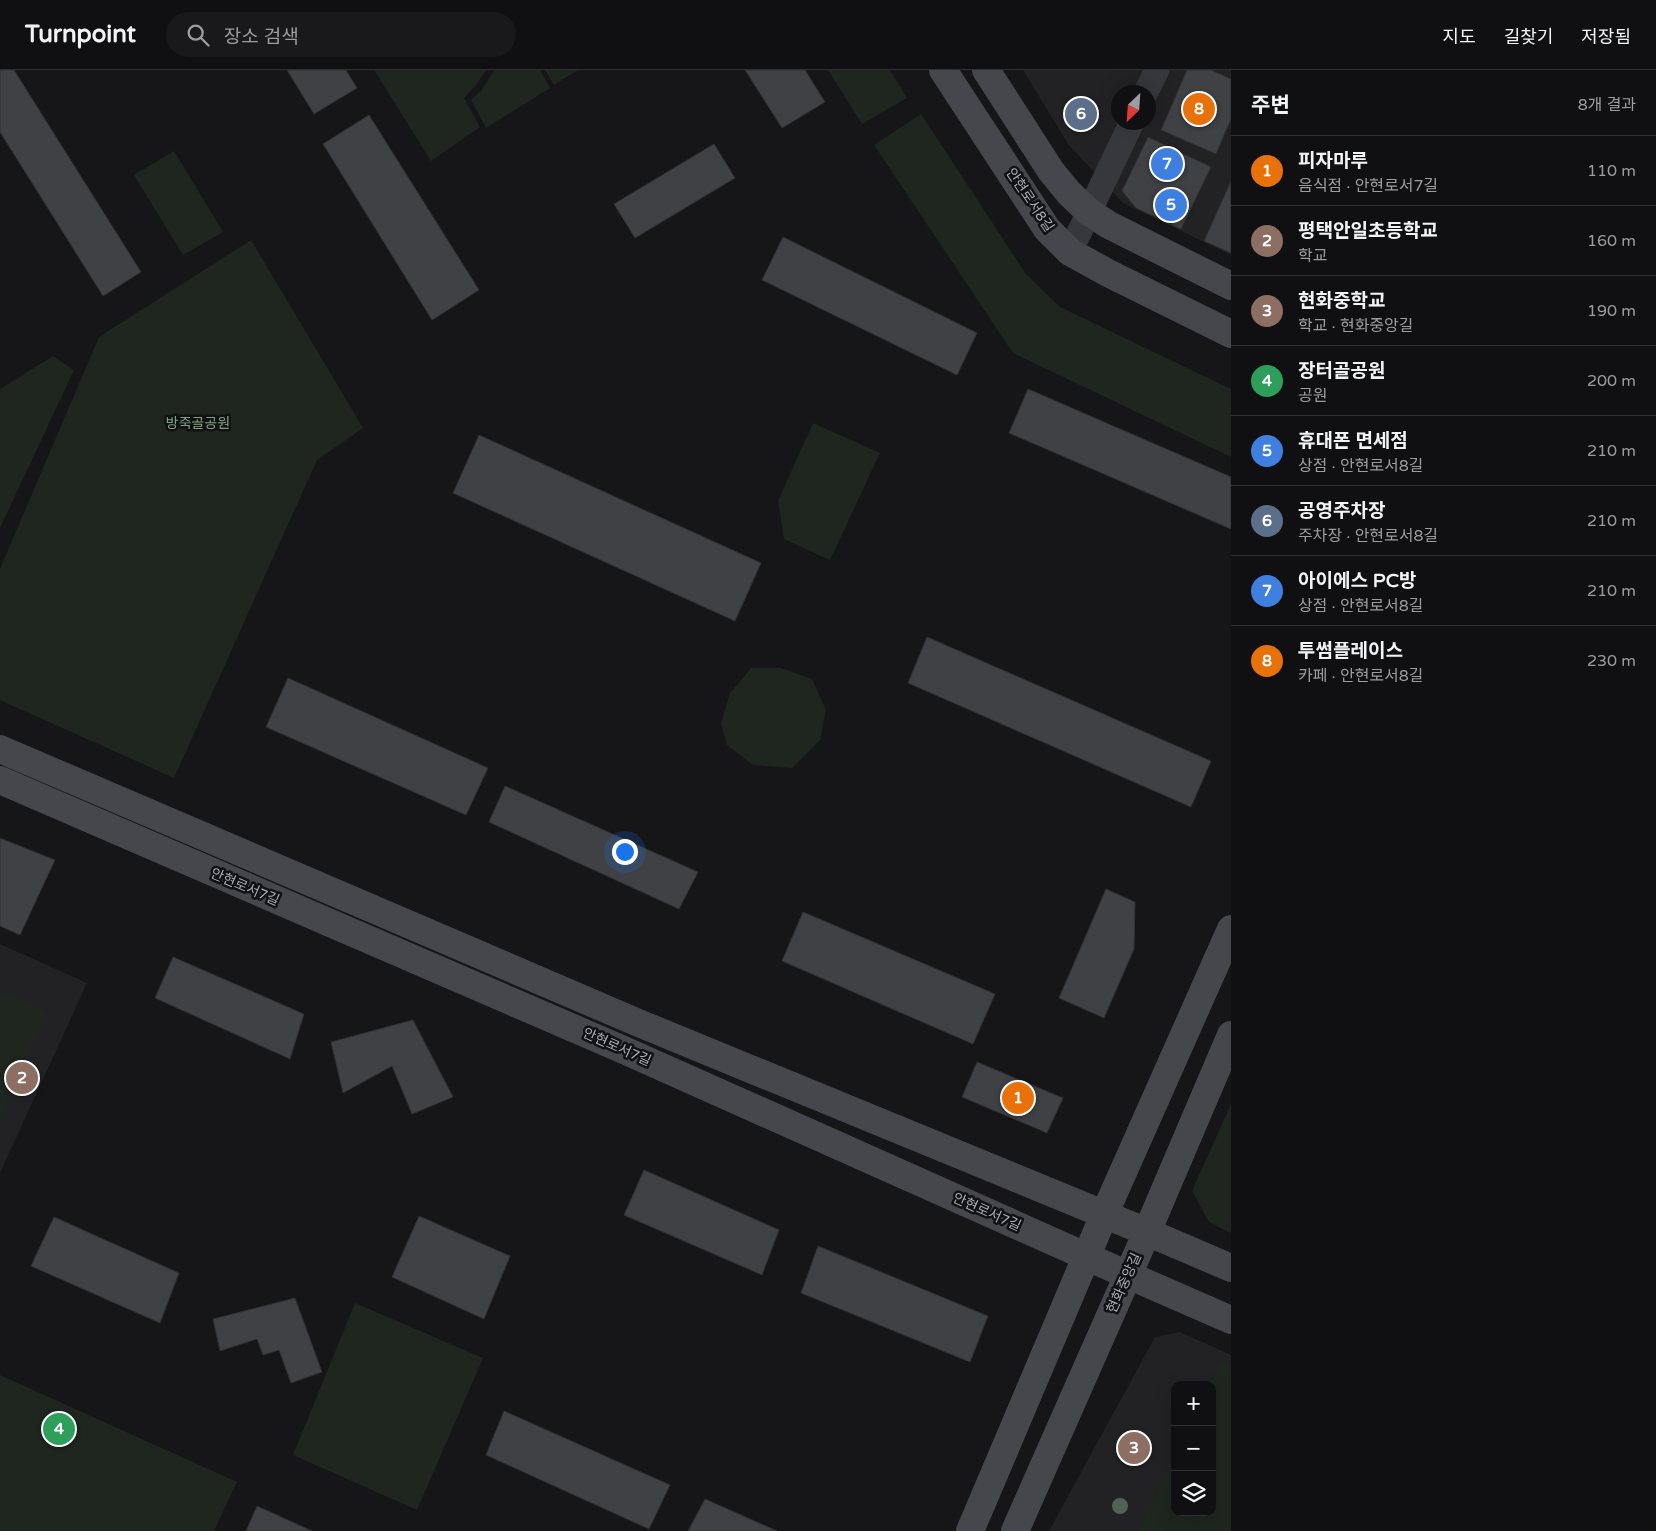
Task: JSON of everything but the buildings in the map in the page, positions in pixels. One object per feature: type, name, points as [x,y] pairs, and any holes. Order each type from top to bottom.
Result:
[{"type":"street","name":"안현로서8길","points":[[943,70],[1047,229],[1070,252],[1231,334]]},
{"type":"street","points":[[986,70],[1051,171],[1069,194],[1089,212],[1109,225],[1231,286]]},
{"type":"street","points":[[1149,85],[1156,70]]},
{"type":"street","points":[[1070,252],[1128,130]]},
{"type":"street","points":[[0,749],[623,1016],[1231,1268]]},
{"type":"street","name":"안현로서7길","points":[[0,780],[626,1051],[1231,1320]]},
{"type":"street","points":[[970,1531],[1104,1214],[1231,929]]},
{"type":"street","name":"현화중앙길","points":[[1015,1531],[1147,1232],[1231,1035]]},
{"type":"shaded area","points":[[1023,70],[1231,70],[1231,255],[1123,203],[1068,144]]},
{"type":"shaded area","points":[[0,944],[87,983],[0,1173]]},
{"type":"shaded area","points":[[1180,1332],[1231,1355],[1231,1531],[1049,1531],[1155,1337]]},
{"type":"green space","points":[[374,70],[486,70],[464,98],[480,127],[431,161]]},
{"type":"green space","points":[[494,70],[540,70],[550,88],[486,128],[471,100],[482,90]]},
{"type":"green space","points":[[545,70],[578,70],[554,85]]},
{"type":"green space","points":[[828,70],[890,70],[907,98],[862,124]]},
{"type":"green space","points":[[921,114],[1026,274],[1060,307],[1231,389],[1231,457],[1013,353],[874,145]]},
{"type":"green space","points":[[174,151],[223,232],[183,255],[134,175]]},
{"type":"green space","name":"방죽골공원","points":[[251,240],[363,428],[317,460],[174,778],[0,700],[0,569],[99,337]]},
{"type":"green space","points":[[53,356],[74,370],[0,528],[0,389]]},
{"type":"green space","points":[[813,423],[880,453],[830,560],[784,539],[778,501]]},
{"type":"green space","points":[[751,668],[781,668],[812,679],[826,710],[820,740],[792,768],[753,765],[727,745],[721,723],[730,693]]},
{"type":"green space","points":[[0,991],[47,1012],[0,1116]]},
{"type":"green space","points":[[1231,1104],[1231,1233],[1209,1222],[1192,1191]]},
{"type":"green space","points":[[355,1303],[483,1358],[417,1510],[293,1455]]},
{"type":"green space","points":[[1221,1361],[1231,1365],[1231,1531],[1138,1531],[1171,1464],[1171,1516],[1216,1516],[1216,1381],[1211,1381]]},
{"type":"green space","points":[[0,1375],[237,1482],[214,1531],[0,1531]]},
{"type":"place","name":"투썸플레이스","points":[[1199,109]]},
{"type":"place","name":"공영주차장","points":[[1081,114]]},
{"type":"place","name":"아이에스 PC방","points":[[1167,164]]},
{"type":"place","name":"휴대폰 면세점","points":[[1171,205]]},
{"type":"place","name":"평택안일초등학교","points":[[22,1078]]},
{"type":"place","name":"피자마루","points":[[1018,1098]]},
{"type":"place","name":"장터골공원","points":[[59,1429]]},
{"type":"place","name":"현화중학교","points":[[1134,1448]]}]
